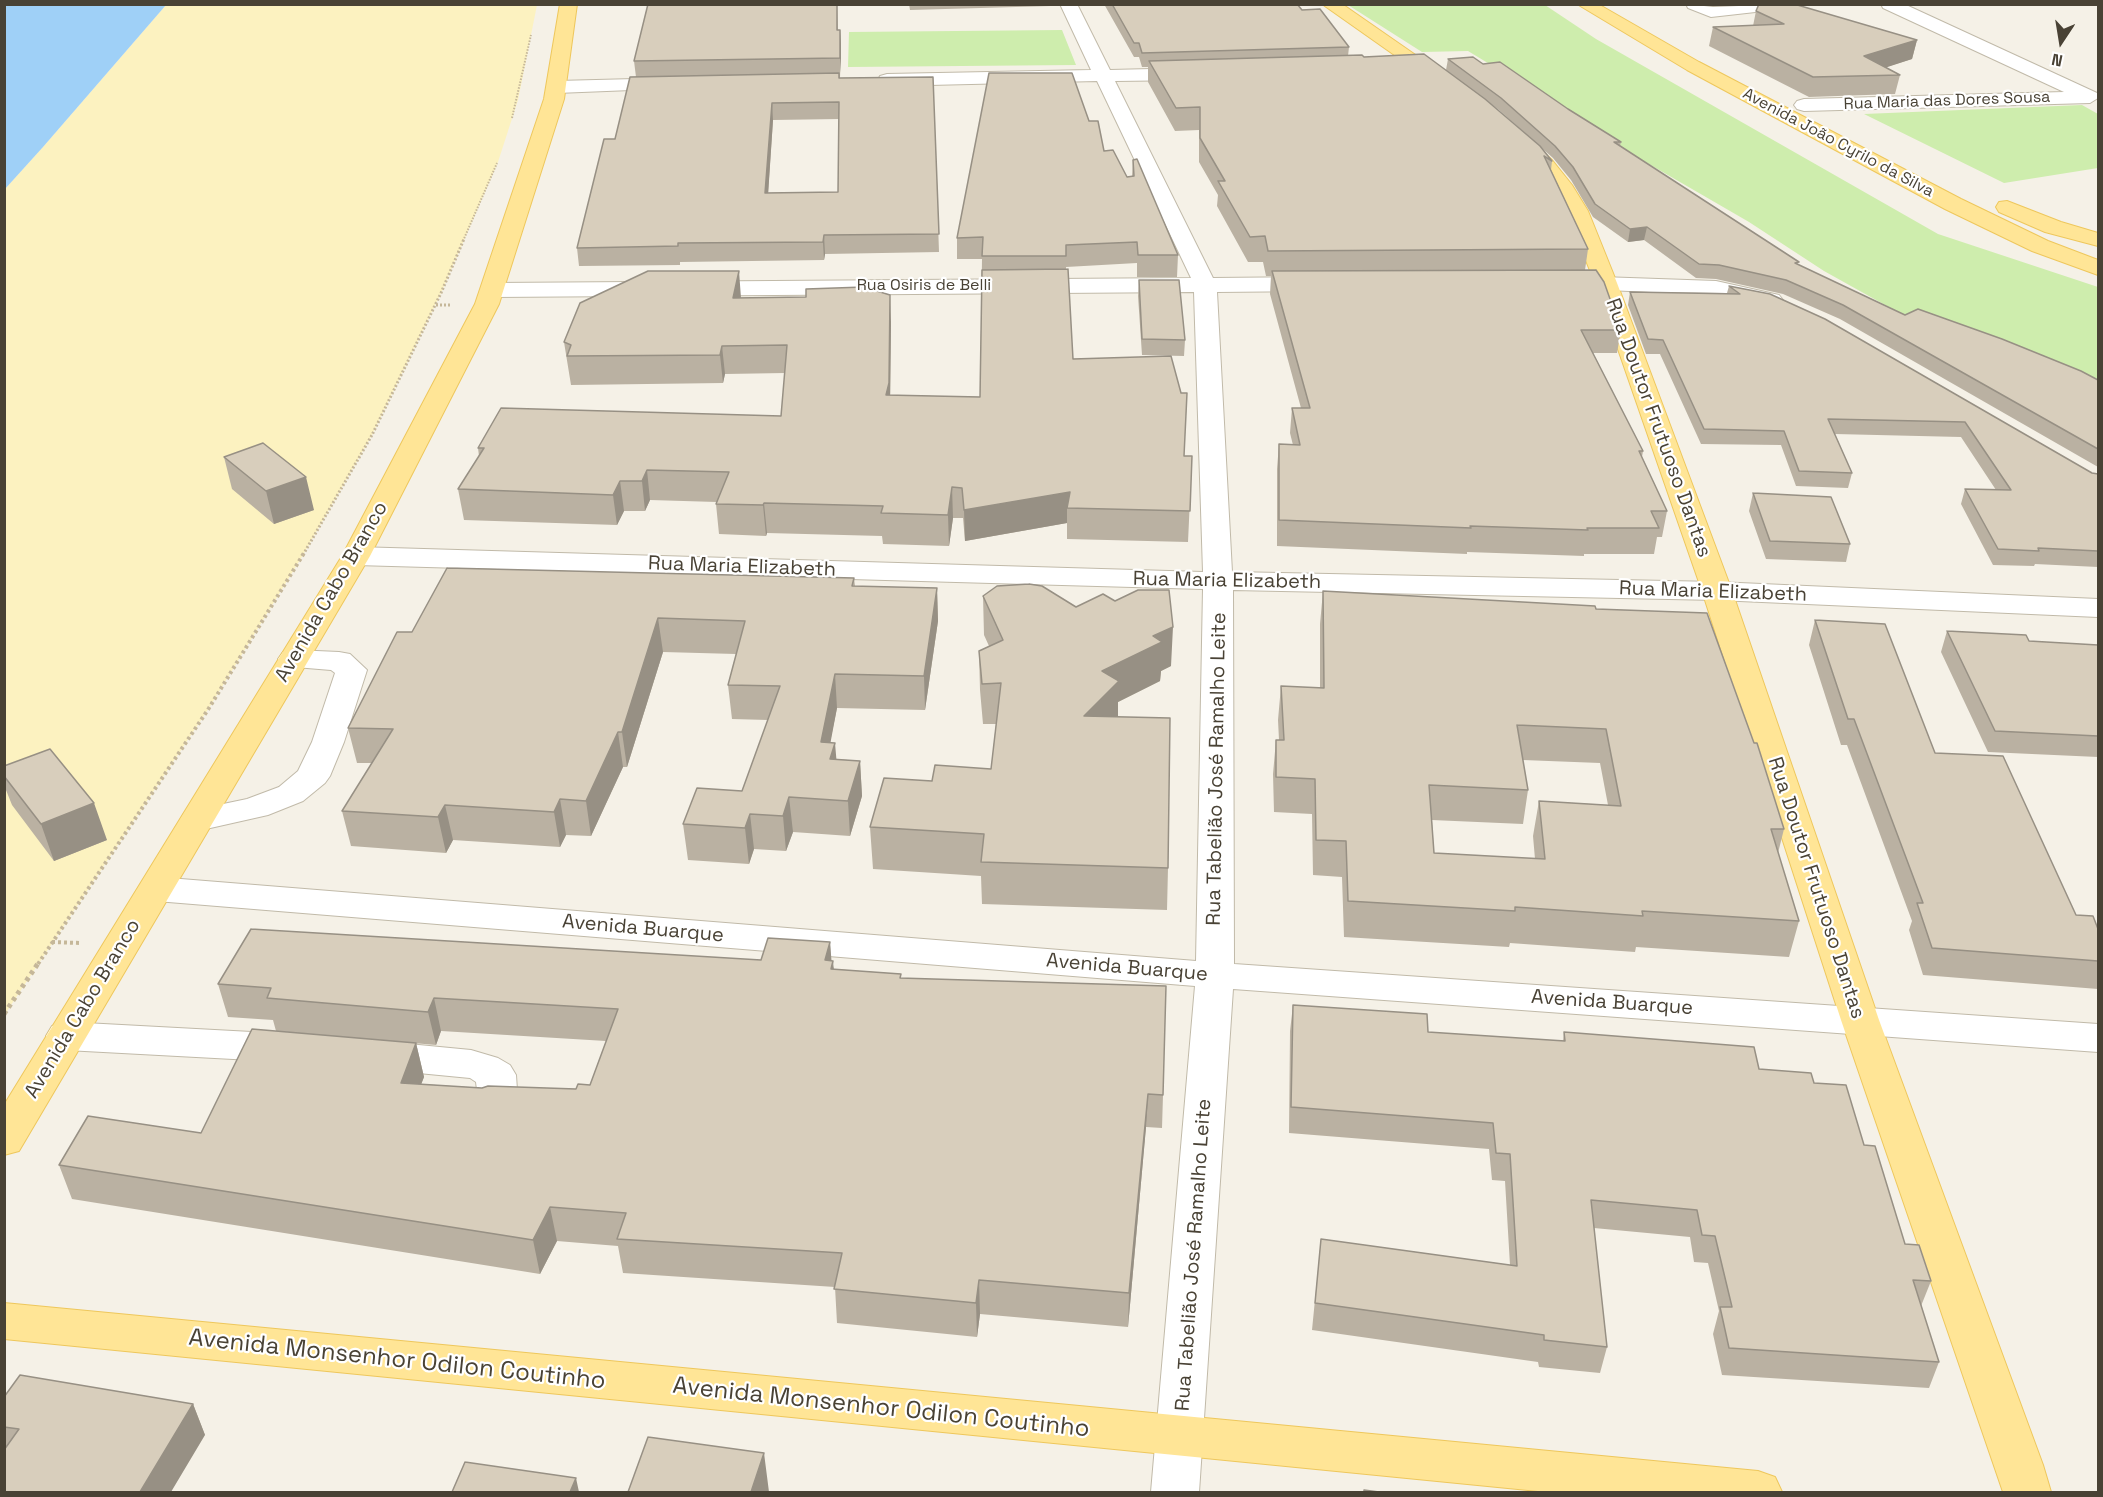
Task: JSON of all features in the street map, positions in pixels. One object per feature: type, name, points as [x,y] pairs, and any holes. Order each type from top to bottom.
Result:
[{"type":"main road","name":"Avenida Cabo Branco","points":[[4,1140],[356,556],[494,290],[557,87],[569,4]]},
{"type":"main road","points":[[1330,4],[1463,95]]},
{"type":"main road","name":"Avenida João Cyrilo da Silva","points":[[1585,4],[1693,66],[1953,204],[2040,246],[2098,268]]},
{"type":"main road","name":"Avenida João Cyrilo da Silva","points":[[1609,4],[1684,46],[1878,142]]},
{"type":"main road","name":"Rua Doutor Frutuoso Dantas","points":[[1506,130],[1545,164],[1562,184],[1577,211],[1606,283],[1717,591],[1860,1020],[2016,1455],[2027,1492]]},
{"type":"main road","points":[[1994,201],[2053,227],[2098,240]]},
{"type":"main road","name":"Avenida Monsenhor Odilon Coutinho","points":[[4,1321],[1179,1438],[1758,1492]]},
{"type":"street","name":"Rua Tabelião José Ramalho Leite","points":[[1068,4],[1205,284],[1218,581],[1215,975],[1175,1492]]},
{"type":"street","points":[[1694,4],[1711,12],[1782,4]]},
{"type":"street","points":[[1889,4],[2091,93]]},
{"type":"street","points":[[1390,68],[1425,67]]},
{"type":"street","points":[[869,81],[1211,73]]},
{"type":"street","points":[[557,87],[693,84]]},
{"type":"street","name":"Rua Maria das Dores Sousa","points":[[1804,105],[2091,93]]},
{"type":"street","points":[[1547,283],[1716,288],[1744,292],[1797,309]]},
{"type":"street","name":"Rua Osiris de Belli","points":[[494,290],[1335,284]]},
{"type":"street","name":"Rua Maria Elizabeth","points":[[356,556],[1218,581],[1717,591],[2098,608]]},
{"type":"street","points":[[197,820],[256,808],[291,794],[313,776],[328,742],[351,670],[339,662],[294,658]]},
{"type":"street","name":"Avenida Buarque","points":[[156,889],[1215,975],[2098,1038]]},
{"type":"street","points":[[66,1036],[334,1052],[477,1066],[496,1075],[497,1090],[490,1104]]},
{"type":"path","points":[[511,121],[518,100],[529,39]]},
{"type":"path","points":[[4,1014],[209,708],[314,535],[377,425],[441,293],[495,168]]},
{"type":"path","points":[[74,953],[81,943]]},
{"type":"green space","points":[[1348,5],[1545,5],[1596,39],[1938,234],[2098,287],[2098,391],[1903,315],[1824,271],[1749,222],[1547,105],[1506,74],[1468,51],[1422,52]]},
{"type":"green space","points":[[1062,30],[1076,65],[848,67],[849,32]]},
{"type":"green space","points":[[2082,105],[2098,114],[2098,168],[2004,183],[1864,114]]},
{"type":"sand","points":[[166,5],[537,5],[518,100],[498,162],[441,293],[372,435],[303,555],[209,708],[5,1014],[5,189]]},
{"type":"water","points":[[5,4],[166,5],[5,189]]},
{"type":"building","points":[[648,4],[837,4],[840,58],[634,61]]},
{"type":"building","points":[[1112,4],[1297,4],[1302,10],[1320,9],[1349,47],[1142,53],[1139,43],[1134,43]]},
{"type":"building","points":[[1759,4],[1794,4],[1917,40],[1864,56],[1900,75],[1813,77],[1713,27],[1784,24],[1756,11]]},
{"type":"building","points":[[1424,54],[1485,99],[1540,146],[1552,161],[1544,156],[1588,249],[1268,251],[1265,236],[1250,237],[1218,181],[1225,181],[1200,138],[1200,107],[1176,108],[1149,61],[1362,55],[1364,57]]},
{"type":"building","points":[[1473,57],[1483,64],[1500,62],[1621,142],[1614,142],[1799,262],[1795,263],[1905,315],[1918,309],[2002,339],[2098,380],[2098,449],[1843,305],[1786,280],[1719,265],[1699,264],[1647,227],[1630,229],[1595,204],[1573,167],[1555,146],[1501,98],[1448,59]]},
{"type":"building","points":[[839,73],[839,78],[933,77],[939,234],[824,235],[823,242],[678,243],[678,246],[577,248],[604,139],[615,139],[630,77]],"holes":[[[839,102],[838,192],[765,193],[772,103]]]},
{"type":"building","points":[[989,73],[1072,73],[1089,121],[1098,121],[1104,151],[1113,150],[1127,177],[1134,176],[1133,160],[1137,159],[1178,255],[1138,255],[1137,242],[1066,245],[1066,256],[982,256],[983,237],[957,238]]},
{"type":"building","points":[[1068,269],[1073,359],[1171,356],[1181,393],[1187,393],[1184,456],[1192,456],[1190,511],[1067,508],[1070,492],[964,510],[962,488],[952,487],[948,515],[881,513],[883,506],[716,504],[729,472],[647,470],[642,481],[620,481],[613,495],[458,489],[484,448],[478,448],[501,408],[781,416],[787,345],[722,346],[720,355],[567,356],[571,345],[564,342],[580,303],[648,271],[739,271],[733,298],[806,297],[806,289],[864,287],[890,295],[889,383],[886,395],[980,397],[982,270]]},
{"type":"building","points":[[1596,270],[1604,282],[1621,330],[1581,330],[1643,451],[1639,451],[1667,511],[1651,511],[1659,528],[1587,528],[1588,530],[1470,526],[1471,528],[1279,520],[1279,444],[1300,445],[1292,408],[1310,408],[1272,271]]},
{"type":"building","points":[[1139,280],[1179,280],[1185,340],[1142,339]]},
{"type":"building","points":[[1729,286],[1770,294],[1825,319],[2092,473],[2098,474],[2098,551],[1998,549],[1965,489],[2011,490],[1965,422],[1828,419],[1852,473],[1799,471],[1784,431],[1704,429],[1663,340],[1648,339],[1630,292],[1740,294]]},
{"type":"building","points":[[263,443],[306,477],[266,491],[224,457]]},
{"type":"building","points":[[1753,493],[1831,497],[1850,544],[1770,541]]},
{"type":"building","points":[[447,568],[854,578],[852,586],[937,588],[924,676],[835,674],[821,742],[835,743],[830,759],[860,761],[848,801],[789,797],[783,816],[750,814],[745,828],[683,824],[697,788],[742,791],[780,686],[728,685],[745,621],[658,618],[622,732],[618,732],[586,801],[560,799],[554,812],[445,805],[438,817],[342,811],[393,729],[348,728],[397,632],[412,632]]},
{"type":"building","points":[[1029,584],[1042,586],[1076,607],[1103,594],[1115,601],[1138,590],[1169,590],[1173,627],[1153,636],[1162,642],[1102,671],[1119,681],[1084,716],[1170,718],[1168,868],[981,862],[984,834],[870,827],[884,778],[932,781],[935,765],[991,769],[1001,683],[982,684],[979,651],[1003,640],[983,596],[997,586]]},
{"type":"building","points":[[1323,591],[1595,606],[1596,609],[1707,613],[1754,743],[1757,743],[1784,829],[1771,829],[1799,921],[1642,911],[1643,916],[1515,907],[1515,911],[1348,901],[1346,841],[1316,840],[1315,779],[1276,777],[1276,740],[1284,740],[1281,686],[1324,688]],"holes":[[[1517,725],[1606,729],[1621,806],[1539,801],[1545,859],[1434,853],[1429,785],[1528,790]]]},
{"type":"building","points":[[1815,620],[1885,624],[1935,753],[2003,756],[2076,915],[2093,916],[2098,929],[2098,961],[1932,948],[1917,903],[1923,903],[1854,719],[1848,719]]},
{"type":"building","points":[[1947,631],[2026,635],[2029,641],[2098,645],[2098,736],[1995,731]]},
{"type":"building","points":[[50,749],[94,803],[41,824],[4,776],[4,766]]},
{"type":"building","points":[[251,929],[761,960],[768,938],[830,942],[825,960],[833,961],[831,969],[901,974],[900,978],[1166,986],[1163,1095],[1148,1094],[1129,1293],[979,1280],[976,1303],[834,1289],[842,1253],[617,1239],[626,1213],[550,1207],[533,1240],[59,1165],[88,1116],[201,1133],[252,1029],[416,1043],[401,1083],[482,1088],[488,1086],[576,1089],[578,1084],[590,1085],[618,1009],[434,998],[428,1012],[267,998],[271,988],[218,984]]},
{"type":"building","points":[[1293,1005],[1427,1014],[1428,1032],[1565,1041],[1564,1032],[1754,1047],[1759,1069],[1811,1073],[1814,1083],[1846,1085],[1864,1145],[1875,1146],[1905,1244],[1919,1245],[1931,1281],[1913,1280],[1939,1362],[1729,1348],[1720,1307],[1732,1307],[1715,1236],[1702,1235],[1697,1210],[1591,1200],[1607,1347],[1544,1340],[1544,1335],[1315,1303],[1321,1239],[1517,1266],[1510,1154],[1496,1153],[1493,1123],[1291,1107]]},
{"type":"building","points":[[20,1375],[193,1404],[140,1492],[4,1492],[4,1450],[19,1429],[4,1427],[4,1397]]},
{"type":"building","points":[[648,1437],[764,1453],[751,1492],[628,1492]]},
{"type":"building","points":[[465,1462],[576,1478],[570,1492],[452,1492]]}]
